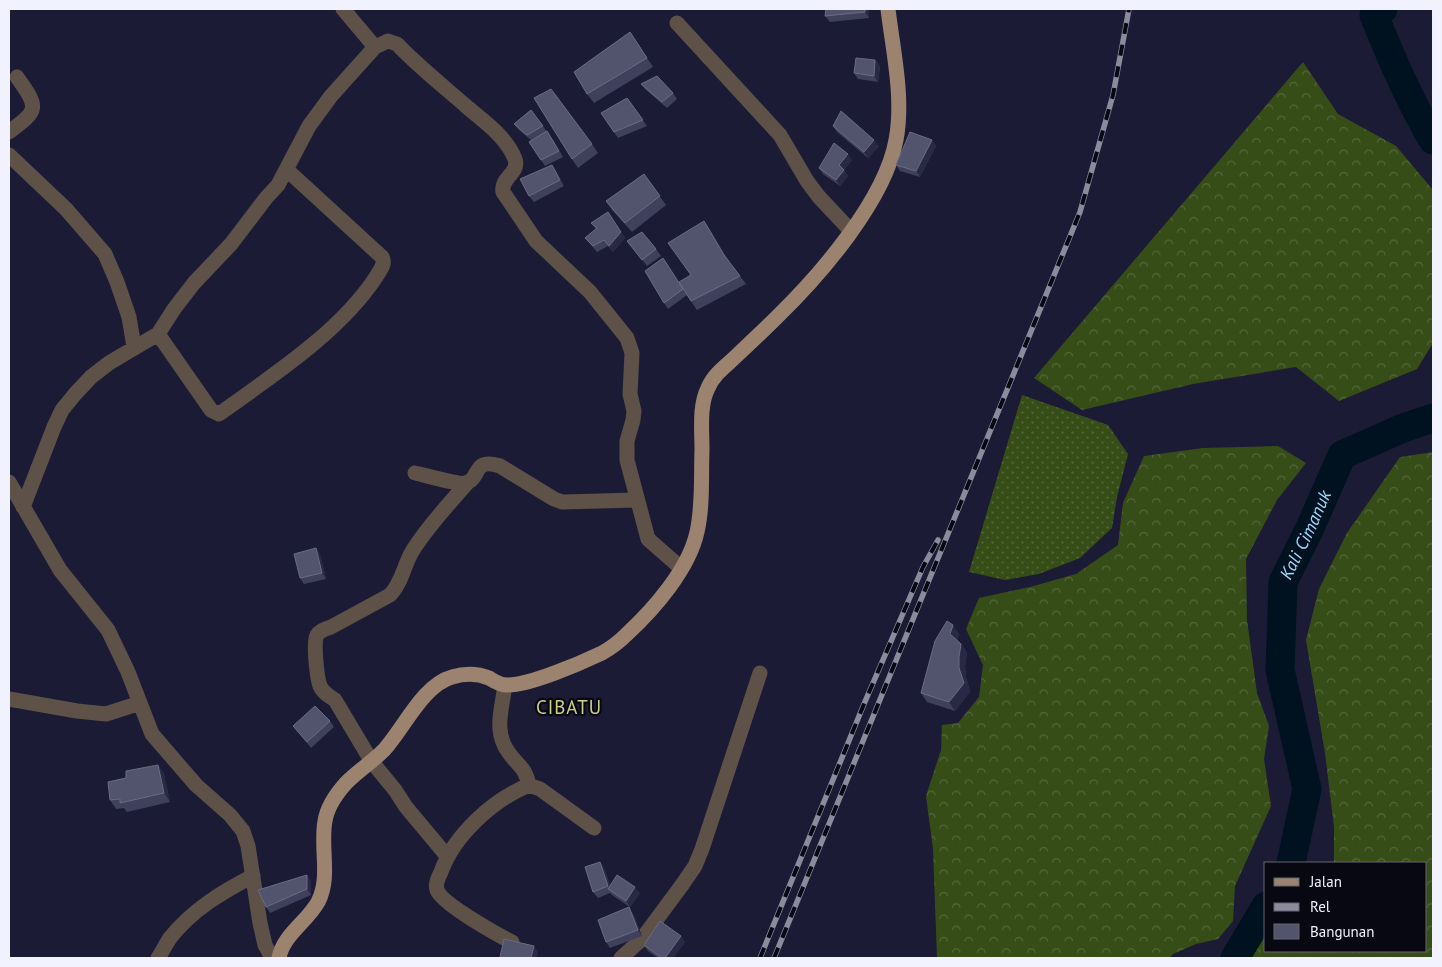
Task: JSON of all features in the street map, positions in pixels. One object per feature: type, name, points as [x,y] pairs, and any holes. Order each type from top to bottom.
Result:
[{"type":"main road","points":[[279,958],[286,942],[319,900],[324,881],[325,819],[334,800],[346,783],[372,762],[394,739],[430,690],[446,679],[462,675],[479,674],[505,685],[544,677],[601,654],[614,646],[646,616],[681,568],[692,549],[698,530],[702,416],[706,390],[714,377],[778,317],[816,277],[851,231],[879,189],[890,164],[896,140],[899,100],[888,9]]},
{"type":"street","points":[[349,11],[375,47]]},
{"type":"street","points":[[677,23],[780,136],[807,181],[819,197],[851,231]]},
{"type":"street","points":[[23,507],[45,445],[62,410],[91,377],[109,363],[158,334],[194,283],[231,244],[278,185],[314,119],[331,96],[375,47],[388,41],[397,44],[493,128],[509,147],[516,160],[515,167],[502,186],[503,192],[517,215],[536,241],[590,292],[626,338],[632,353],[630,394],[634,411],[627,441],[627,460],[648,539],[681,568]]},
{"type":"street","points":[[9,132],[32,114],[33,106],[27,92],[17,77]]},
{"type":"street","points":[[9,155],[66,208],[105,254],[129,317],[134,347]]},
{"type":"street","points":[[158,334],[211,410],[219,414],[274,375],[338,322],[370,286],[384,265],[382,256],[287,170]]},
{"type":"street","points":[[447,856],[372,762],[335,700],[320,687],[317,676],[316,641],[318,634],[390,595],[396,589],[402,572],[414,549],[479,467],[485,463],[500,466],[554,500],[562,502],[637,500]]},
{"type":"street","points":[[415,472],[467,483]]},
{"type":"street","points":[[9,482],[60,570],[108,630],[128,672],[152,734],[196,785],[230,815],[243,831],[248,846],[260,924],[265,945],[272,958]]},
{"type":"street","points":[[620,958],[642,939],[695,866],[760,673]]},
{"type":"street","points":[[505,685],[502,713],[498,724],[500,734],[503,745],[526,773],[529,785]]},
{"type":"street","points":[[9,699],[106,714],[140,703]]},
{"type":"street","points":[[512,942],[473,921],[439,894],[436,887],[437,882],[447,856],[458,840],[486,813],[504,799],[529,785],[540,789],[594,828]]},
{"type":"street","points":[[158,958],[171,938],[200,909],[230,888],[253,876]]},
{"type":"green space","points":[[1303,62],[1338,114],[1396,146],[1433,190],[1433,343],[1417,369],[1339,401],[1296,367],[1193,384],[1082,410],[1034,378]]},
{"type":"green space","points":[[1022,395],[1108,425],[1128,454],[1117,497],[1112,528],[1080,558],[1039,574],[1005,580],[969,572]]},
{"type":"green space","points":[[1278,446],[1306,463],[1277,500],[1246,559],[1247,620],[1257,693],[1269,726],[1264,759],[1271,806],[1235,886],[1233,921],[1218,939],[1196,944],[1173,954],[1170,958],[937,958],[933,849],[926,796],[941,750],[942,725],[958,723],[979,697],[983,665],[966,629],[979,598],[1030,587],[1076,574],[1118,545],[1123,503],[1144,456],[1203,448]]},
{"type":"green space","points":[[1433,452],[1433,958],[1232,958],[1264,935],[1264,952],[1427,952],[1427,862],[1334,862],[1334,827],[1325,753],[1306,640],[1319,589],[1347,533],[1400,457]]},
{"type":"building","points":[[826,9],[865,9],[865,12],[825,16]]},
{"type":"building","points":[[630,32],[647,58],[587,94],[574,72]]},
{"type":"building","points":[[856,58],[875,60],[874,76],[854,73]]},
{"type":"building","points":[[657,76],[673,93],[662,102],[641,84]]},
{"type":"building","points":[[551,89],[592,144],[572,159],[534,98]]},
{"type":"building","points":[[627,98],[643,120],[614,132],[601,113]]},
{"type":"building","points":[[531,110],[543,126],[527,135],[514,124]]},
{"type":"building","points":[[841,111],[874,140],[864,152],[833,126]]},
{"type":"building","points":[[547,131],[559,151],[541,160],[529,142]]},
{"type":"building","points":[[910,132],[932,140],[916,171],[896,165]]},
{"type":"building","points":[[834,143],[848,154],[839,165],[844,170],[836,180],[819,168]]},
{"type":"building","points":[[552,165],[560,180],[529,196],[520,179]]},
{"type":"building","points":[[644,174],[660,196],[625,223],[606,201]]},
{"type":"building","points":[[608,212],[621,232],[609,246],[604,240],[593,246],[585,238],[597,228],[591,223]]},
{"type":"building","points":[[704,221],[724,255],[740,276],[691,301],[679,282],[691,275],[668,243]]},
{"type":"building","points":[[642,232],[656,249],[642,260],[627,241]]},
{"type":"building","points":[[663,258],[683,289],[664,303],[645,271]]},
{"type":"building","points":[[316,548],[322,573],[300,578],[294,554]]},
{"type":"building","points":[[947,621],[953,625],[950,634],[961,644],[959,668],[964,683],[949,702],[921,693],[935,641]]},
{"type":"building","points":[[315,706],[330,721],[307,742],[293,726]]},
{"type":"building","points":[[158,765],[164,793],[120,803],[120,799],[110,800],[108,782],[126,778],[126,771]]},
{"type":"building","points":[[600,862],[608,886],[593,892],[585,867]]},
{"type":"building","points":[[307,875],[307,889],[266,907],[258,890]]},
{"type":"building","points":[[617,875],[635,887],[626,901],[608,889]]},
{"type":"building","points":[[629,907],[638,930],[606,942],[598,920]]},
{"type":"building","points":[[660,921],[681,936],[665,958],[662,958],[644,945]]},
{"type":"building","points":[[504,939],[534,946],[531,958],[500,957]]},
{"type":"waterway","name":"Kali Cimanuk","points":[[1383,9],[1374,15],[1401,79],[1433,140]]},
{"type":"waterway","name":"Kali Cimanuk","points":[[1291,862],[1307,789],[1280,670],[1283,582],[1309,530],[1342,455],[1403,428],[1433,418]]},
{"type":"waterway","name":"Kali Cimanuk","points":[[1235,958],[1264,909]]},
{"type":"railway","points":[[774,958],[1080,212],[1113,95],[1129,9]]},
{"type":"railway","points":[[760,958],[864,704],[923,567],[938,540]]},
{"type":"district","name":"CIBATU","points":[[569,707]]}]
